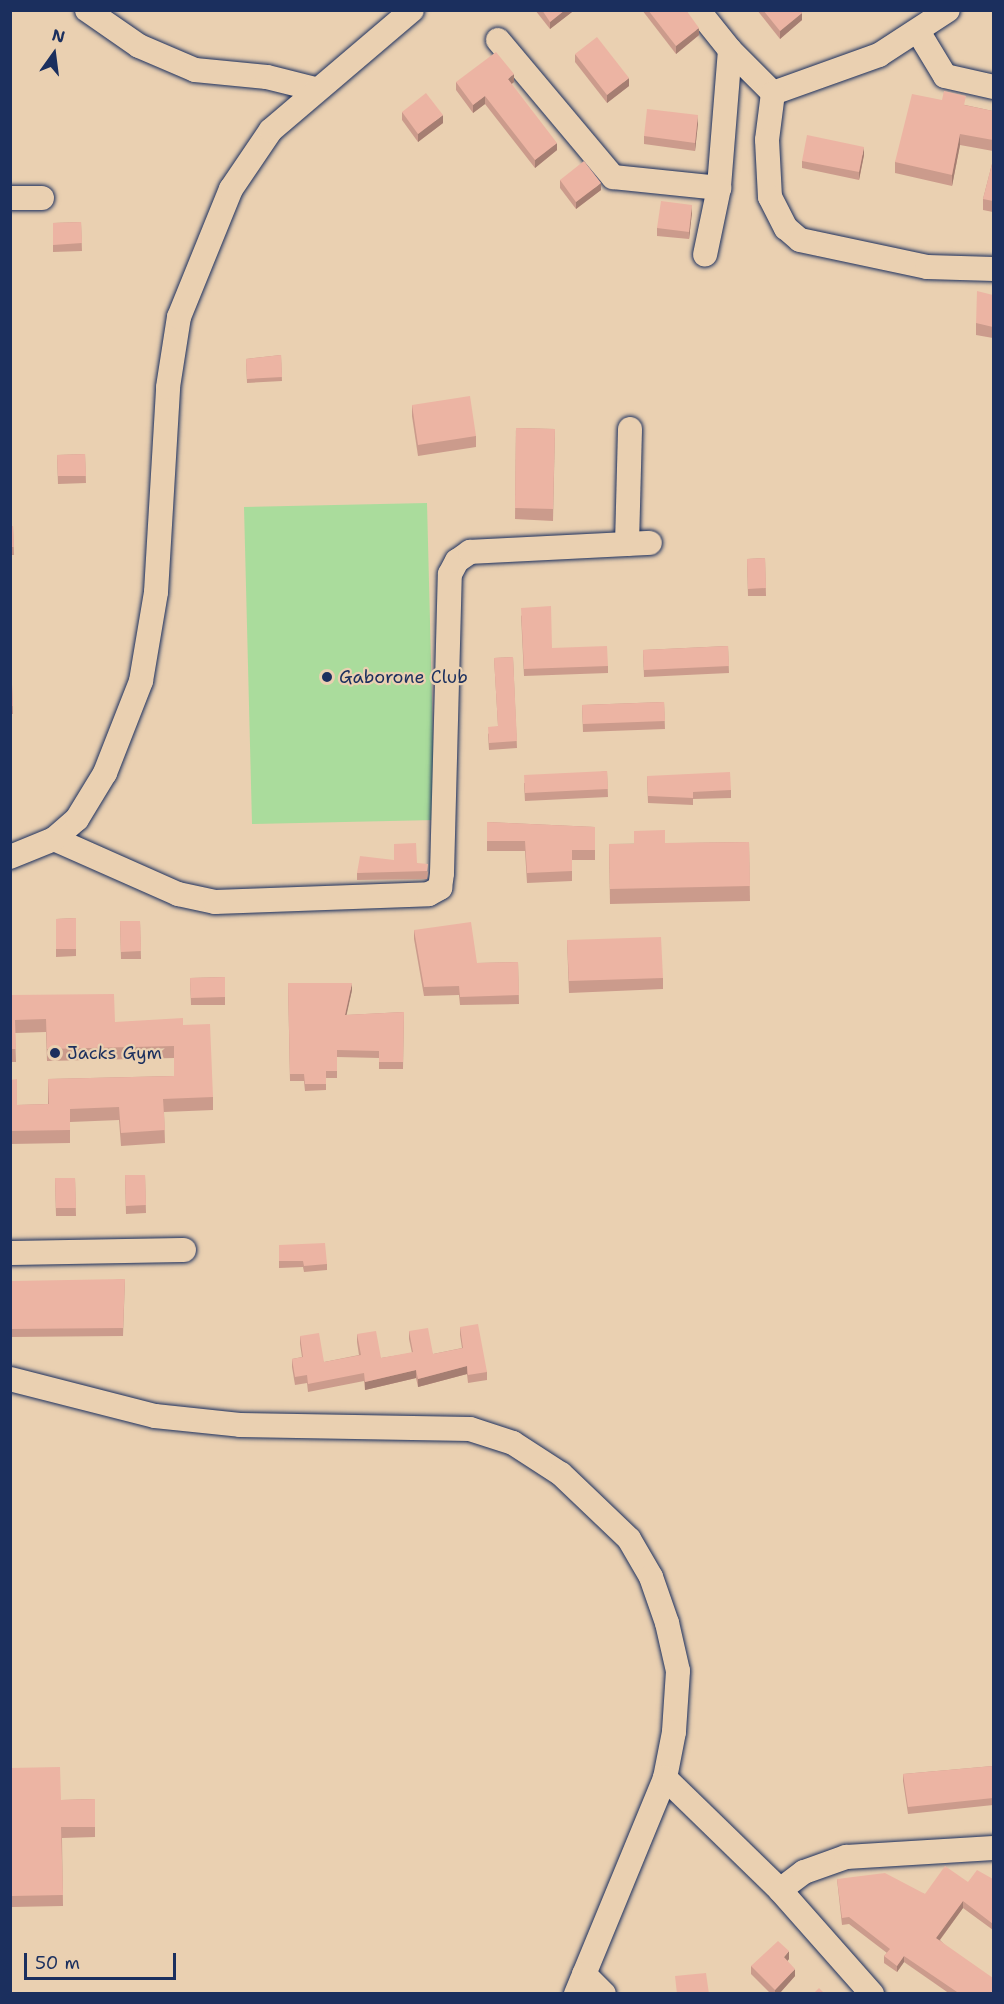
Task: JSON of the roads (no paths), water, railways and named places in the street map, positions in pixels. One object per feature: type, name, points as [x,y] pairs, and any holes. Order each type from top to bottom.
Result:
[{"type":"street","points":[[87,10],[139,46],[195,70],[267,77],[315,89]]},
{"type":"street","points":[[10,857],[54,839],[77,819],[105,773],[148,651],[168,387],[179,317],[231,189],[271,130],[315,89],[412,10]]},
{"type":"street","points":[[698,10],[730,50],[773,93]]},
{"type":"street","points":[[773,93],[879,55],[919,33],[948,10]]},
{"type":"street","points":[[919,33],[945,76],[993,87]]},
{"type":"street","points":[[498,40],[613,177],[719,188]]},
{"type":"street","points":[[705,255],[719,188],[730,50]]},
{"type":"street","points":[[773,93],[766,140],[771,197],[786,228],[800,240],[927,267],[993,269]]},
{"type":"street","points":[[10,198],[42,198]]},
{"type":"street","points":[[54,839],[178,894],[215,902],[434,891],[442,873],[450,574],[457,561],[470,552],[638,543],[630,429]]},
{"type":"street","points":[[10,1254],[184,1250]]},
{"type":"street","points":[[10,1379],[155,1416],[240,1425],[435,1426],[470,1429],[513,1443],[561,1474],[629,1539],[651,1577],[678,1671],[665,1778],[580,1984],[604,1994]]},
{"type":"street","points":[[665,1778],[780,1890],[872,1994]]},
{"type":"street","points":[[780,1890],[804,1872],[846,1857],[993,1848]]},
{"type":"place","name":"Gaborone Club","points":[[327,677]]},
{"type":"place","name":"Jacks Gym","points":[[55,1053]]}]
